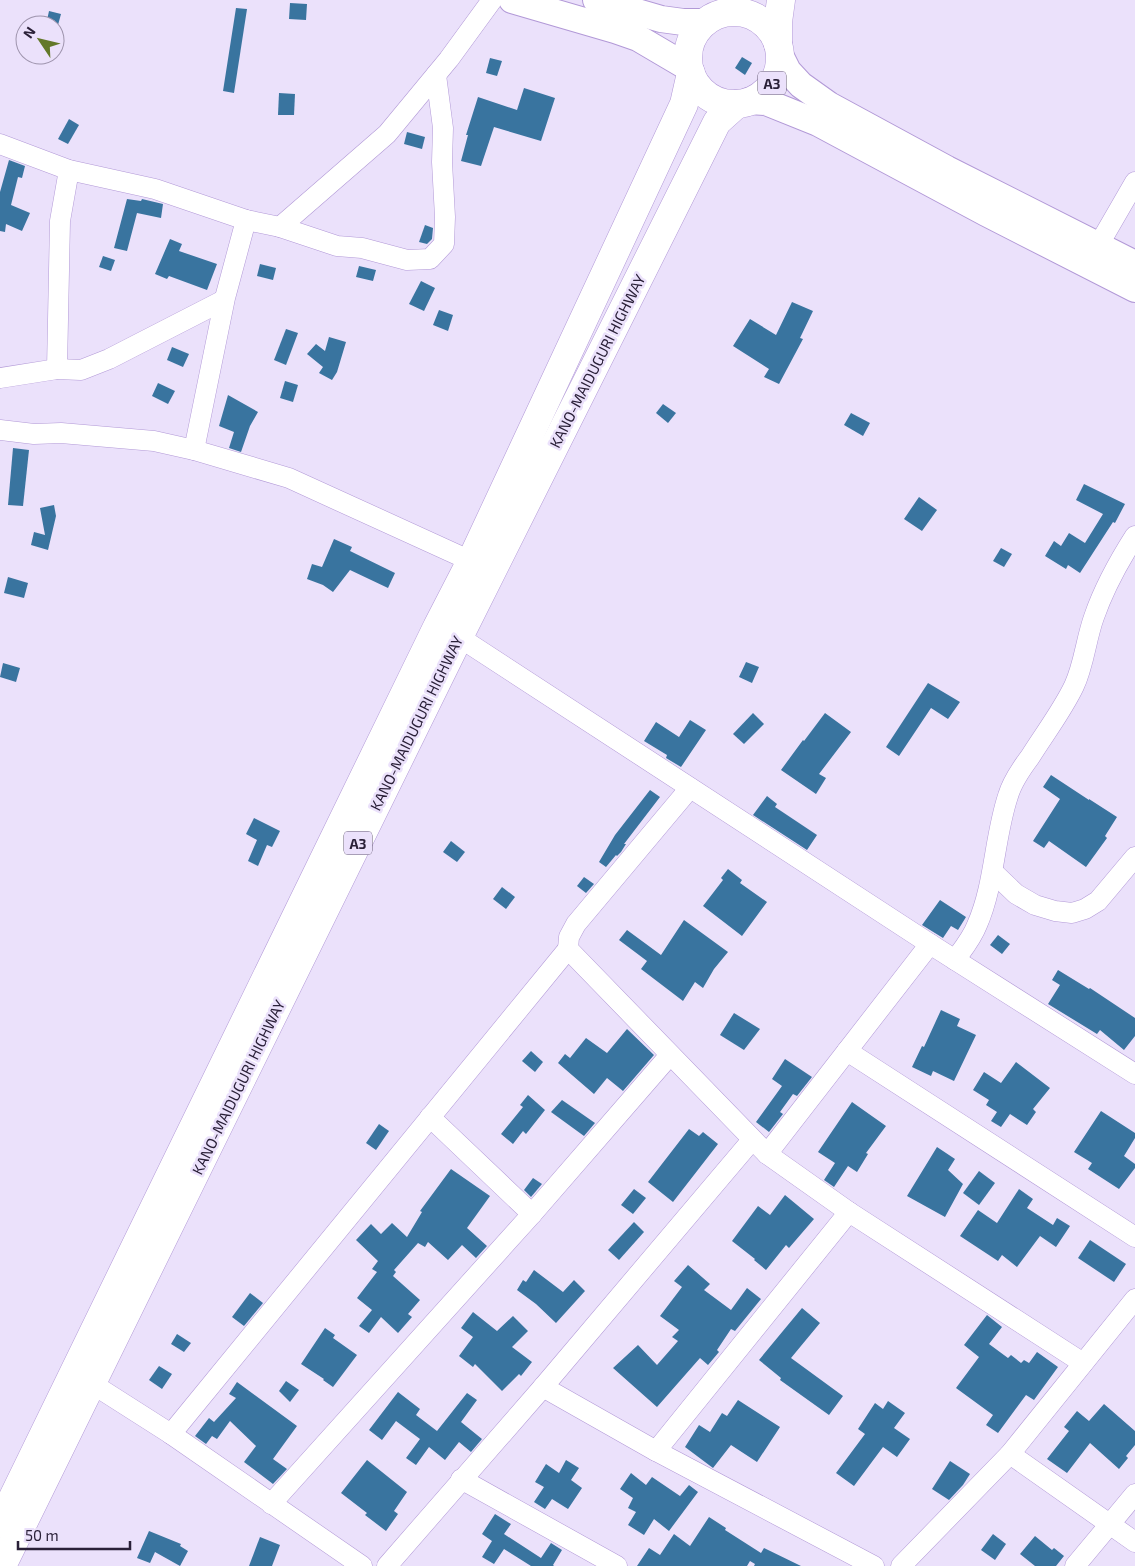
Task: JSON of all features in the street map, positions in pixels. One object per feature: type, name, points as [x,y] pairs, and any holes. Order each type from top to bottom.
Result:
[{"type":"highway","name":"A3","points":[[743,102],[759,96],[775,78],[779,67],[778,22],[781,0]]},
{"type":"highway","name":"A3","points":[[690,70],[688,55],[691,42],[697,31],[718,13]]},
{"type":"highway","points":[[718,13],[746,13],[760,20],[771,30],[779,49]]},
{"type":"highway","points":[[690,70],[696,84],[704,93],[725,103],[743,102]]},
{"type":"highway","name":"KANO-MAIDUGURI HIGHWAY","points":[[448,632],[471,561],[684,104],[690,70]]},
{"type":"highway","name":"KANO-MAIDUGURI HIGHWAY","points":[[2,1566],[83,1378],[448,632],[718,122],[743,102]]},
{"type":"highway","name":"KANO-MAIDUGURI HIGHWAY","points":[[0,1524],[83,1378]]},
{"type":"main road","points":[[512,0],[638,38],[690,70]]},
{"type":"main road","points":[[596,0],[661,19],[683,22],[718,13]]},
{"type":"main road","points":[[779,49],[788,71],[801,85],[829,105],[947,169],[1135,264]]},
{"type":"main road","points":[[743,102],[766,102],[818,123],[961,200],[1135,289]]},
{"type":"street","points":[[280,227],[387,134],[436,75],[492,0]]},
{"type":"street","points":[[0,144],[69,170],[155,189],[246,220],[280,227],[337,246],[362,248],[407,260],[430,259],[444,244],[445,217],[442,162],[443,128],[436,75]]},
{"type":"street","points":[[57,369],[60,221],[69,170]]},
{"type":"street","points":[[1098,246],[1135,182]]},
{"type":"street","points":[[194,450],[224,300],[246,220]]},
{"type":"street","points":[[0,378],[57,369],[80,370],[109,359],[224,300]]},
{"type":"street","points":[[0,430],[34,434],[61,433],[154,441],[194,450],[289,478],[471,561]]},
{"type":"street","points":[[955,960],[969,941],[977,925],[993,872],[1008,796],[1021,770],[1075,684],[1094,617],[1103,594],[1135,536]]},
{"type":"street","points":[[448,632],[930,944],[1135,1074]]},
{"type":"street","points":[[171,1434],[568,949],[570,937],[576,924],[690,788]]},
{"type":"street","points":[[993,872],[1016,894],[1035,905],[1055,911],[1072,913],[1085,909],[1098,901],[1135,857]]},
{"type":"street","points":[[767,1154],[930,944]]},
{"type":"street","points":[[568,949],[767,1154],[849,1212],[1083,1363]]},
{"type":"street","points":[[847,1051],[1135,1237]]},
{"type":"street","points":[[271,1504],[532,1214],[670,1055]]},
{"type":"street","points":[[430,1117],[532,1214]]},
{"type":"street","points":[[387,1566],[752,1140]]},
{"type":"street","points":[[656,1451],[849,1212]]},
{"type":"street","points":[[900,1566],[1010,1454],[1135,1299]]},
{"type":"street","points":[[83,1378],[171,1434],[362,1566]]},
{"type":"street","points":[[543,1386],[656,1451],[874,1566]]},
{"type":"street","points":[[1010,1454],[1135,1542]]},
{"type":"street","points":[[461,1479],[617,1566]]},
{"type":"street","points":[[1075,1566],[1135,1494]]},
{"type":"building","points":[[290,3],[307,4],[306,20],[289,19]]},
{"type":"building","points":[[236,8],[247,9],[234,93],[223,91]]},
{"type":"building","points":[[49,11],[61,14],[61,15],[48,15]]},
{"type":"building","points":[[742,57],[752,63],[745,75],[735,68]]},
{"type":"building","points":[[490,58],[502,61],[497,76],[486,73]]},
{"type":"building","points":[[524,88],[555,98],[541,141],[494,127],[481,166],[461,161],[468,135],[466,135],[478,97],[517,110]]},
{"type":"building","points":[[279,93],[295,94],[294,115],[278,115]]},
{"type":"building","points":[[69,119],[79,125],[68,144],[58,139]]},
{"type":"building","points":[[407,132],[425,137],[422,149],[404,144]]},
{"type":"building","points":[[9,160],[25,166],[22,178],[18,177],[11,205],[30,213],[22,231],[6,224],[5,232],[0,231],[0,192]]},
{"type":"building","points":[[127,199],[141,201],[142,199],[163,204],[161,218],[137,213],[127,251],[114,248]]},
{"type":"building","points":[[425,225],[433,228],[432,239],[427,244],[419,242]]},
{"type":"building","points":[[170,239],[182,244],[179,251],[217,264],[207,290],[169,276],[167,279],[155,274]]},
{"type":"building","points":[[103,256],[115,260],[111,271],[99,267]]},
{"type":"building","points":[[260,264],[276,268],[273,280],[257,276]]},
{"type":"building","points":[[359,266],[376,270],[373,281],[356,277]]},
{"type":"building","points":[[421,281],[435,288],[424,311],[409,304]]},
{"type":"building","points":[[792,302],[813,311],[800,338],[803,339],[779,384],[764,377],[769,369],[733,346],[750,319],[776,335]]},
{"type":"building","points":[[439,310],[453,315],[448,331],[433,325]]},
{"type":"building","points":[[286,329],[298,333],[286,365],[274,360]]},
{"type":"building","points":[[329,337],[346,342],[337,372],[332,380],[319,373],[323,367],[307,354],[316,344],[325,351]]},
{"type":"building","points":[[172,347],[189,354],[183,367],[167,360]]},
{"type":"building","points":[[285,381],[298,385],[293,402],[280,398]]},
{"type":"building","points":[[158,383],[175,391],[168,404],[152,396]]},
{"type":"building","points":[[228,395],[258,412],[250,426],[241,452],[229,448],[234,432],[219,426]]},
{"type":"building","points":[[663,404],[676,413],[668,423],[656,413]]},
{"type":"building","points":[[851,413],[870,423],[863,436],[844,425]]},
{"type":"building","points":[[13,448],[29,450],[23,506],[8,505]]},
{"type":"building","points":[[1084,484],[1125,504],[1115,523],[1113,522],[1080,573],[1068,565],[1066,569],[1045,556],[1054,541],[1061,546],[1069,533],[1085,543],[1103,514],[1076,500]]},
{"type":"building","points":[[919,497],[937,510],[922,531],[904,519]]},
{"type":"building","points":[[54,505],[56,516],[48,550],[31,545],[34,532],[45,535],[40,508]]},
{"type":"building","points":[[334,539],[352,547],[350,551],[395,573],[388,588],[350,570],[333,592],[323,585],[307,579],[312,564],[322,567]]},
{"type":"building","points":[[1001,548],[1012,554],[1004,567],[993,561]]},
{"type":"building","points":[[8,577],[28,583],[24,598],[4,593]]},
{"type":"building","points":[[746,662],[759,667],[752,683],[739,677]]},
{"type":"building","points":[[3,663],[20,668],[16,682],[0,677]]},
{"type":"building","points":[[928,683],[960,702],[948,719],[931,708],[899,756],[886,747]]},
{"type":"building","points":[[753,713],[764,724],[744,744],[733,734]]},
{"type":"building","points":[[825,713],[851,732],[819,774],[826,778],[816,794],[781,770]]},
{"type":"building","points":[[690,720],[706,730],[681,767],[666,758],[667,755],[644,741],[656,722],[679,737]]},
{"type":"building","points":[[1051,775],[1117,817],[1105,836],[1107,838],[1086,867],[1049,841],[1044,848],[1033,841],[1060,799],[1043,787]]},
{"type":"building","points":[[650,790],[660,797],[624,844],[626,844],[621,852],[606,867],[599,862],[615,835]]},
{"type":"building","points":[[767,796],[777,804],[775,807],[817,835],[807,850],[753,815]]},
{"type":"building","points":[[254,818],[280,831],[272,847],[267,845],[258,866],[248,861],[257,840],[246,834]]},
{"type":"building","points":[[451,841],[465,852],[457,862],[443,852]]},
{"type":"building","points":[[728,869],[742,880],[740,883],[767,902],[742,936],[703,906],[723,880],[721,878]]},
{"type":"building","points":[[584,877],[594,884],[586,893],[577,886]]},
{"type":"building","points":[[502,887],[515,897],[506,909],[493,899]]},
{"type":"building","points":[[940,900],[966,917],[958,930],[951,926],[943,938],[922,925]]},
{"type":"building","points":[[684,920],[728,952],[714,969],[703,988],[695,982],[683,1001],[641,969],[647,961],[619,940],[627,930],[661,955]]},
{"type":"building","points":[[998,935],[1010,944],[1002,954],[990,945]]},
{"type":"building","points":[[1058,970],[1090,988],[1135,1018],[1135,1036],[1124,1050],[1100,1030],[1097,1034],[1048,1004],[1060,985],[1052,980]]},
{"type":"building","points":[[941,1010],[960,1019],[957,1026],[976,1035],[954,1081],[933,1071],[931,1076],[912,1067],[922,1046],[924,1047]]},
{"type":"building","points":[[734,1013],[760,1029],[744,1050],[720,1035]]},
{"type":"building","points":[[627,1029],[654,1055],[623,1091],[607,1078],[594,1094],[558,1063],[565,1054],[570,1058],[586,1038],[607,1053]]},
{"type":"building","points":[[531,1051],[543,1062],[535,1072],[522,1061]]},
{"type":"building","points":[[785,1059],[812,1077],[797,1096],[793,1094],[780,1112],[783,1114],[769,1132],[756,1122],[782,1086],[772,1079]]},
{"type":"building","points":[[1016,1062],[1050,1088],[1033,1109],[1036,1112],[1027,1125],[1010,1114],[1001,1127],[991,1121],[997,1112],[986,1105],[989,1100],[973,1090],[984,1072],[1001,1083]]},
{"type":"building","points":[[528,1095],[545,1110],[526,1134],[523,1131],[513,1144],[501,1134],[523,1107],[520,1105]]},
{"type":"building","points":[[562,1100],[595,1123],[584,1136],[551,1112]]},
{"type":"building","points":[[852,1102],[886,1126],[866,1153],[868,1154],[857,1172],[848,1166],[834,1187],[824,1180],[835,1163],[818,1152]]},
{"type":"building","points":[[1101,1111],[1135,1133],[1135,1138],[1124,1156],[1135,1164],[1135,1168],[1119,1189],[1088,1169],[1092,1163],[1074,1152]]},
{"type":"building","points":[[379,1124],[389,1131],[376,1150],[366,1143]]},
{"type":"building","points":[[689,1129],[699,1136],[703,1132],[718,1144],[673,1202],[648,1182]]},
{"type":"building","points":[[937,1147],[955,1159],[948,1170],[963,1184],[945,1217],[907,1196]]},
{"type":"building","points":[[451,1169],[490,1196],[467,1228],[487,1246],[476,1258],[462,1245],[448,1260],[428,1242],[425,1247],[418,1243],[394,1270],[396,1272],[393,1276],[420,1300],[408,1314],[412,1317],[398,1333],[381,1317],[369,1333],[359,1326],[372,1310],[357,1298],[377,1272],[372,1269],[378,1261],[356,1240],[371,1224],[381,1234],[392,1223],[407,1237],[422,1212],[420,1211]]},
{"type":"building","points":[[979,1171],[995,1183],[979,1205],[963,1193]]},
{"type":"building","points":[[533,1178],[542,1184],[531,1197],[524,1190]]},
{"type":"building","points":[[634,1189],[646,1198],[633,1214],[621,1205]]},
{"type":"building","points":[[1019,1189],[1033,1199],[1027,1208],[1053,1225],[1057,1218],[1070,1226],[1056,1247],[1040,1236],[1017,1267],[1002,1255],[998,1261],[960,1236],[978,1210],[997,1223]]},
{"type":"building","points":[[785,1195],[814,1219],[789,1248],[786,1245],[766,1270],[732,1241],[758,1206],[770,1215]]},
{"type":"building","points":[[634,1222],[644,1232],[619,1260],[608,1250]]},
{"type":"building","points":[[1090,1240],[1126,1264],[1114,1282],[1078,1258]]},
{"type":"building","points":[[688,1265],[710,1284],[704,1290],[731,1310],[747,1288],[761,1299],[735,1331],[731,1329],[717,1350],[719,1352],[708,1365],[700,1358],[657,1407],[613,1368],[638,1345],[657,1365],[678,1341],[672,1337],[679,1330],[660,1316],[682,1287],[674,1281]]},
{"type":"building","points":[[534,1270],[563,1292],[574,1280],[585,1291],[556,1323],[536,1304],[517,1290],[523,1280],[526,1282]]},
{"type":"building","points":[[250,1293],[263,1303],[244,1326],[232,1317]]},
{"type":"building","points":[[802,1308],[820,1323],[791,1358],[843,1396],[829,1415],[780,1380],[781,1378],[759,1360]]},
{"type":"building","points":[[473,1312],[497,1331],[513,1316],[528,1331],[512,1347],[532,1362],[521,1376],[519,1374],[502,1391],[475,1364],[473,1367],[459,1356],[473,1337],[461,1328]]},
{"type":"building","points":[[987,1315],[1002,1327],[989,1344],[1008,1358],[1011,1355],[1021,1363],[1024,1360],[1029,1363],[1037,1352],[1058,1367],[1034,1400],[1026,1395],[998,1433],[986,1425],[993,1415],[956,1388],[979,1357],[964,1345]]},
{"type":"building","points":[[325,1328],[335,1335],[333,1338],[357,1355],[333,1387],[301,1364]]},
{"type":"building","points":[[177,1334],[191,1343],[184,1352],[171,1344]]},
{"type":"building","points":[[159,1366],[172,1374],[162,1389],[149,1380]]},
{"type":"building","points":[[286,1381],[299,1390],[290,1402],[279,1391]]},
{"type":"building","points":[[237,1382],[297,1426],[273,1459],[287,1469],[273,1484],[244,1462],[256,1446],[230,1421],[217,1439],[212,1436],[206,1444],[195,1436],[209,1418],[214,1422],[236,1398],[229,1394]]},
{"type":"building","points":[[398,1392],[420,1409],[416,1415],[437,1431],[467,1393],[477,1400],[461,1422],[482,1439],[471,1452],[459,1442],[445,1460],[429,1447],[416,1465],[406,1458],[420,1439],[396,1421],[382,1440],[369,1430]]},
{"type":"building","points":[[738,1400],[780,1427],[757,1462],[731,1445],[713,1468],[685,1447],[699,1425],[710,1432],[722,1413],[727,1416]]},
{"type":"building","points":[[888,1401],[905,1413],[894,1428],[910,1439],[897,1457],[883,1447],[854,1486],[836,1473],[865,1434],[858,1429],[875,1403],[883,1409]]},
{"type":"building","points":[[1104,1404],[1135,1431],[1135,1445],[1119,1469],[1090,1443],[1067,1473],[1047,1459],[1069,1431],[1064,1427],[1077,1411],[1089,1421]]},
{"type":"building","points":[[367,1460],[407,1492],[394,1511],[398,1514],[386,1531],[341,1493]]},
{"type":"building","points":[[566,1460],[579,1468],[571,1480],[582,1488],[568,1509],[552,1499],[545,1509],[534,1502],[544,1487],[535,1482],[546,1464],[559,1473]]},
{"type":"building","points":[[950,1461],[970,1474],[949,1500],[932,1489]]},
{"type":"building","points":[[631,1473],[646,1485],[652,1477],[680,1496],[689,1485],[698,1492],[669,1531],[654,1519],[644,1535],[628,1525],[636,1512],[628,1508],[633,1498],[620,1489]]},
{"type":"building","points":[[495,1514],[511,1524],[504,1534],[541,1558],[551,1543],[562,1550],[554,1566],[531,1566],[504,1549],[494,1564],[482,1557],[492,1541],[482,1534]]},
{"type":"building","points":[[709,1517],[726,1528],[725,1530],[761,1553],[764,1548],[801,1566],[754,1566],[755,1564],[750,1561],[747,1566],[637,1566],[649,1548],[660,1555],[674,1534],[690,1546]]},
{"type":"building","points":[[149,1531],[181,1544],[180,1546],[188,1551],[180,1566],[155,1552],[150,1563],[137,1558]]},
{"type":"building","points":[[993,1534],[1006,1544],[995,1560],[981,1550]]},
{"type":"building","points":[[1035,1536],[1052,1550],[1054,1548],[1064,1556],[1056,1566],[1035,1566],[1020,1554]]},
{"type":"building","points":[[260,1537],[280,1545],[272,1566],[249,1566]]}]
